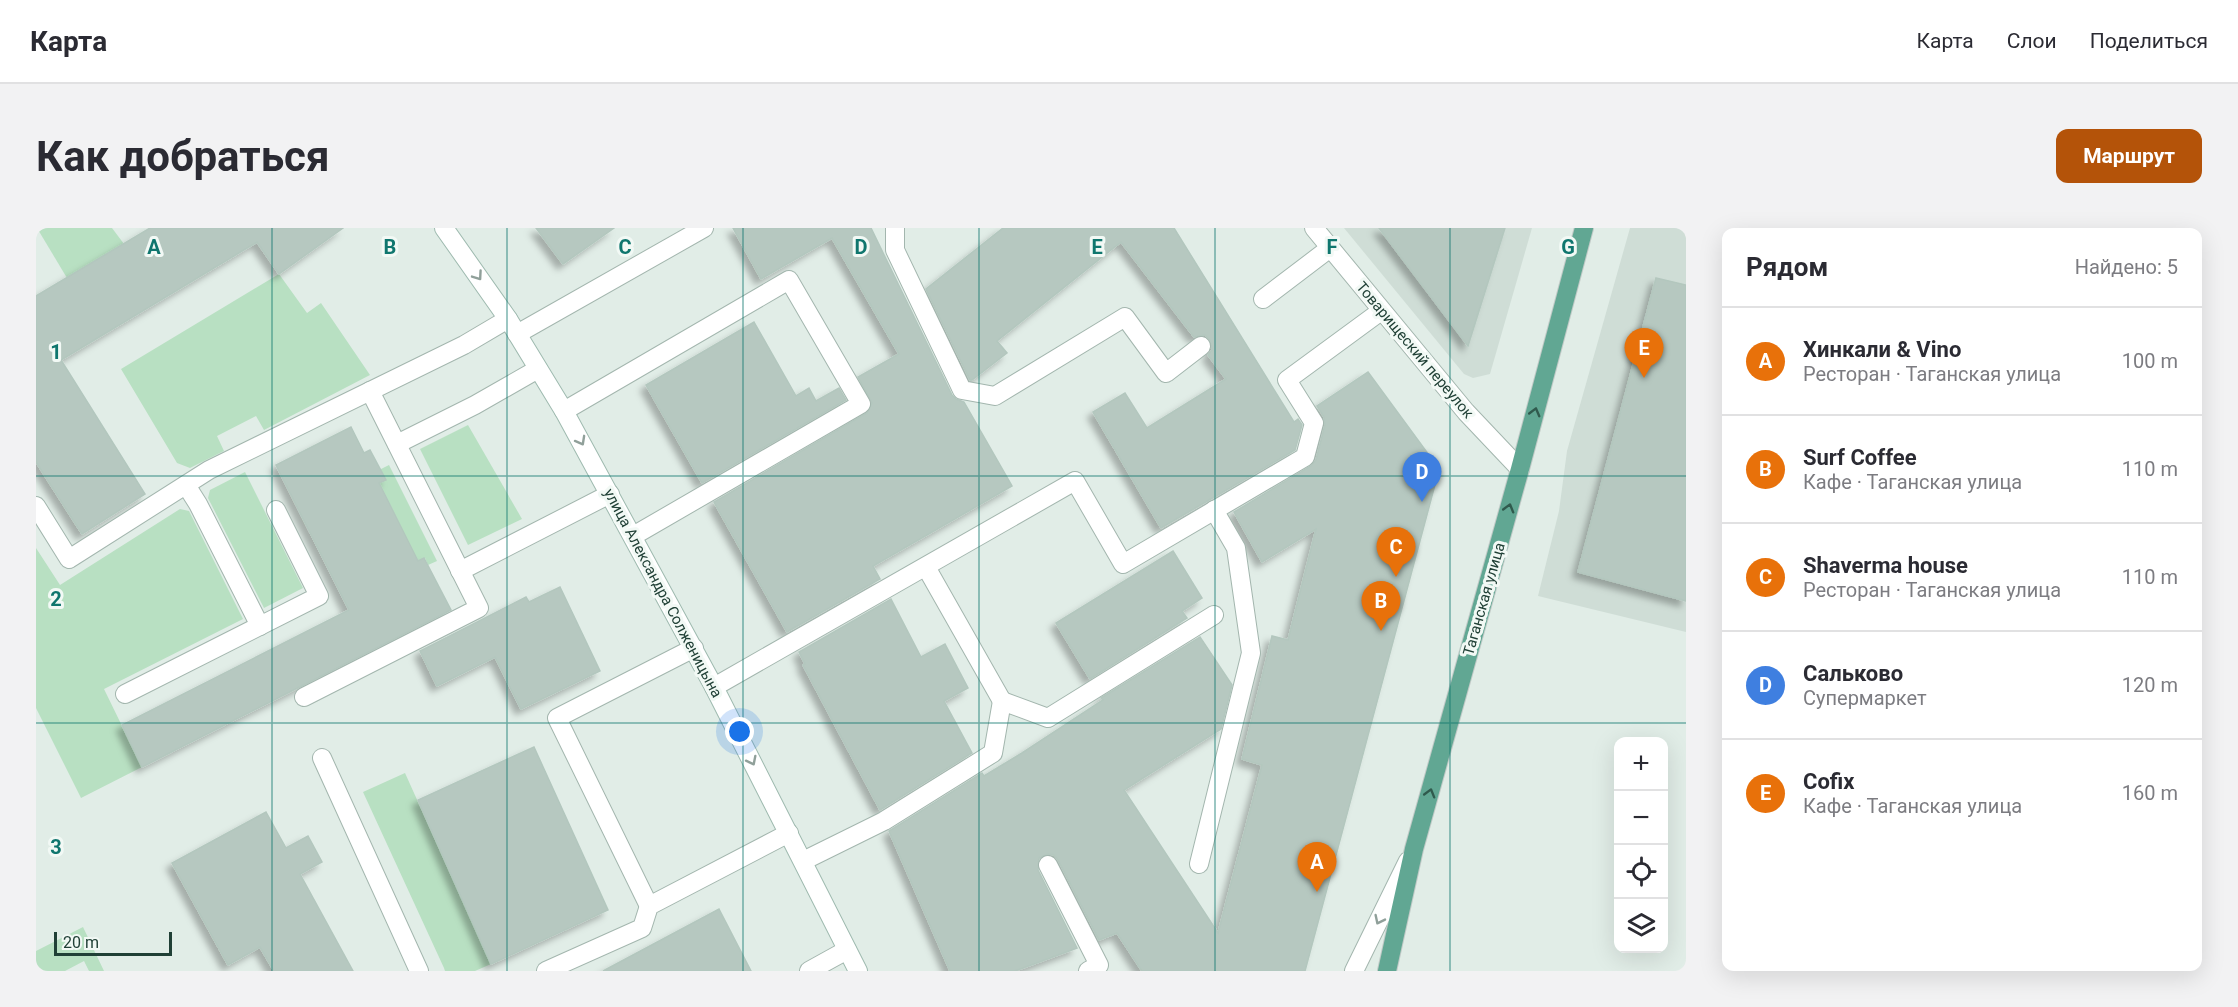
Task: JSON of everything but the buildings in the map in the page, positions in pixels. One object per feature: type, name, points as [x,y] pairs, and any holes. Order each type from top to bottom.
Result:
[{"type":"main road","name":"улица Александра Солженицына","points":[[444,228],[513,327],[564,411],[694,648],[858,971]]},
{"type":"main road","points":[[36,506],[69,559],[209,470],[464,345],[513,327],[704,228]]},
{"type":"main road","points":[[895,228],[895,250],[962,390],[995,396],[1125,317],[1166,373],[1201,346]]},
{"type":"main road","name":"Товарищеский переулок","points":[[1314,228],[1466,412],[1520,469]]},
{"type":"main road","name":"Таганская улица","points":[[1386,971],[1414,849],[1520,469],[1584,228]]},
{"type":"main road","points":[[1263,299],[1330,248]]},
{"type":"main road","points":[[564,411],[789,280],[861,404],[633,536]]},
{"type":"main road","points":[[714,687],[1075,481],[1123,564],[1305,457],[1314,423],[1287,380],[1381,311]]},
{"type":"main road","points":[[397,444],[475,405],[538,369]]},
{"type":"main road","points":[[304,697],[479,608],[370,391]]},
{"type":"main road","points":[[186,485],[260,626]]},
{"type":"main road","points":[[460,571],[610,494]]},
{"type":"main road","points":[[125,694],[319,596],[276,510]]},
{"type":"main road","points":[[1198,864],[1251,653],[1236,548],[1214,510]]},
{"type":"main road","points":[[803,861],[884,821],[993,753],[1002,701],[926,567]]},
{"type":"main road","points":[[1002,701],[1048,718],[1214,615]]},
{"type":"main road","points":[[546,971],[642,928],[649,906],[557,718],[694,648]]},
{"type":"main road","points":[[322,758],[419,971]]},
{"type":"main road","points":[[649,906],[789,832]]},
{"type":"main road","points":[[1354,971],[1414,849]]},
{"type":"main road","points":[[1048,865],[1099,965],[1088,971]]},
{"type":"main road","points":[[809,971],[847,950]]},
{"type":"shaded area","points":[[1344,228],[1532,228],[1490,374],[1473,378],[1464,374]]},
{"type":"shaded area","points":[[1630,228],[1686,228],[1686,632],[1538,596],[1559,511],[1567,451]]},
{"type":"green space","points":[[37,228],[112,228],[124,244],[67,278]]},
{"type":"green space","points":[[279,274],[307,313],[321,303],[370,375],[264,430],[256,416],[217,436],[224,451],[190,468],[177,463],[121,369]]},
{"type":"green space","points":[[468,425],[522,519],[468,545],[420,449]]},
{"type":"green space","points":[[389,465],[437,561],[428,565],[425,558],[418,561],[379,483],[385,480],[379,470]]},
{"type":"green space","points":[[245,472],[303,588],[264,608],[208,498],[210,490]]},
{"type":"green space","points":[[180,509],[189,511],[243,619],[104,689],[142,767],[81,798],[36,708],[36,548],[60,585]]},
{"type":"green space","points":[[405,773],[491,964],[475,971],[445,971],[363,792]]},
{"type":"green space","points":[[83,927],[104,971],[89,971],[84,961],[65,971],[36,971],[36,951]]},
{"type":"place","name":"Cofix","points":[[1644,378]]},
{"type":"place","name":"Сальково","points":[[1422,502]]},
{"type":"place","name":"Shaverma house","points":[[1396,577]]},
{"type":"place","name":"Surf Coffee","points":[[1381,631]]},
{"type":"place","name":"Хинкали & Vino","points":[[1317,892]]}]
